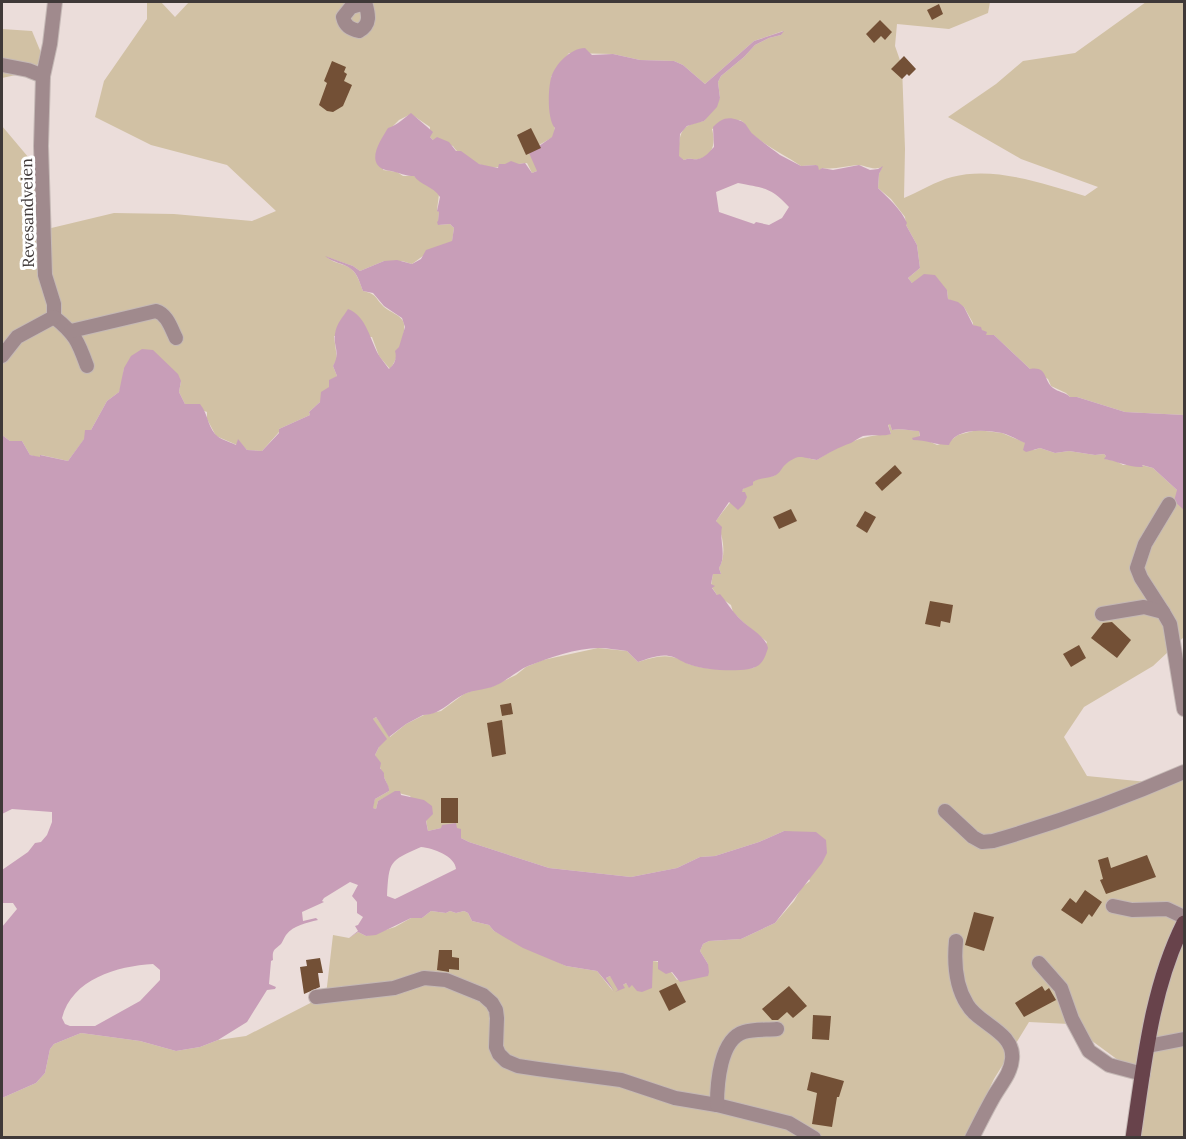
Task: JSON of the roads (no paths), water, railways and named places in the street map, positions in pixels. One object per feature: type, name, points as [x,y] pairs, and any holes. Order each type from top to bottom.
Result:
[{"type":"main road","points":[[1133,1137],[1161,981],[1176,939],[1185,922]]},
{"type":"street","name":"Revesandveien","points":[[54,317],[54,304],[45,275],[43,253],[41,146],[43,76],[55,2]]},
{"type":"street","points":[[2,65],[28,70],[43,76]]},
{"type":"street","points":[[71,331],[156,312],[161,313],[166,319],[176,338]]},
{"type":"street","points":[[2,356],[17,338],[54,317],[71,331],[87,366]]},
{"type":"street","points":[[1169,504],[1145,544],[1137,568],[1140,578],[1170,624],[1185,709]]},
{"type":"street","points":[[1102,614],[1144,607],[1163,612]]},
{"type":"street","points":[[945,811],[982,842],[993,841],[1060,822],[1185,772]]},
{"type":"street","points":[[1113,906],[1132,910],[1167,909],[1185,917]]},
{"type":"street","points":[[956,941],[954,958],[958,982],[967,1004],[974,1014],[1004,1037],[1011,1048],[1013,1057],[1010,1071],[972,1137]]},
{"type":"street","points":[[1040,963],[1061,988],[1072,1019],[1089,1051],[1109,1065],[1143,1074]]},
{"type":"street","points":[[316,997],[332,993],[394,988],[424,978],[446,980],[483,995],[492,1003],[497,1018],[496,1047],[506,1061],[538,1069],[621,1080],[675,1098],[717,1104],[789,1123],[814,1137]]},
{"type":"street","points":[[717,1104],[719,1070],[734,1037],[744,1032],[777,1029]]},
{"type":"street","points":[[1148,1046],[1185,1039]]}]
